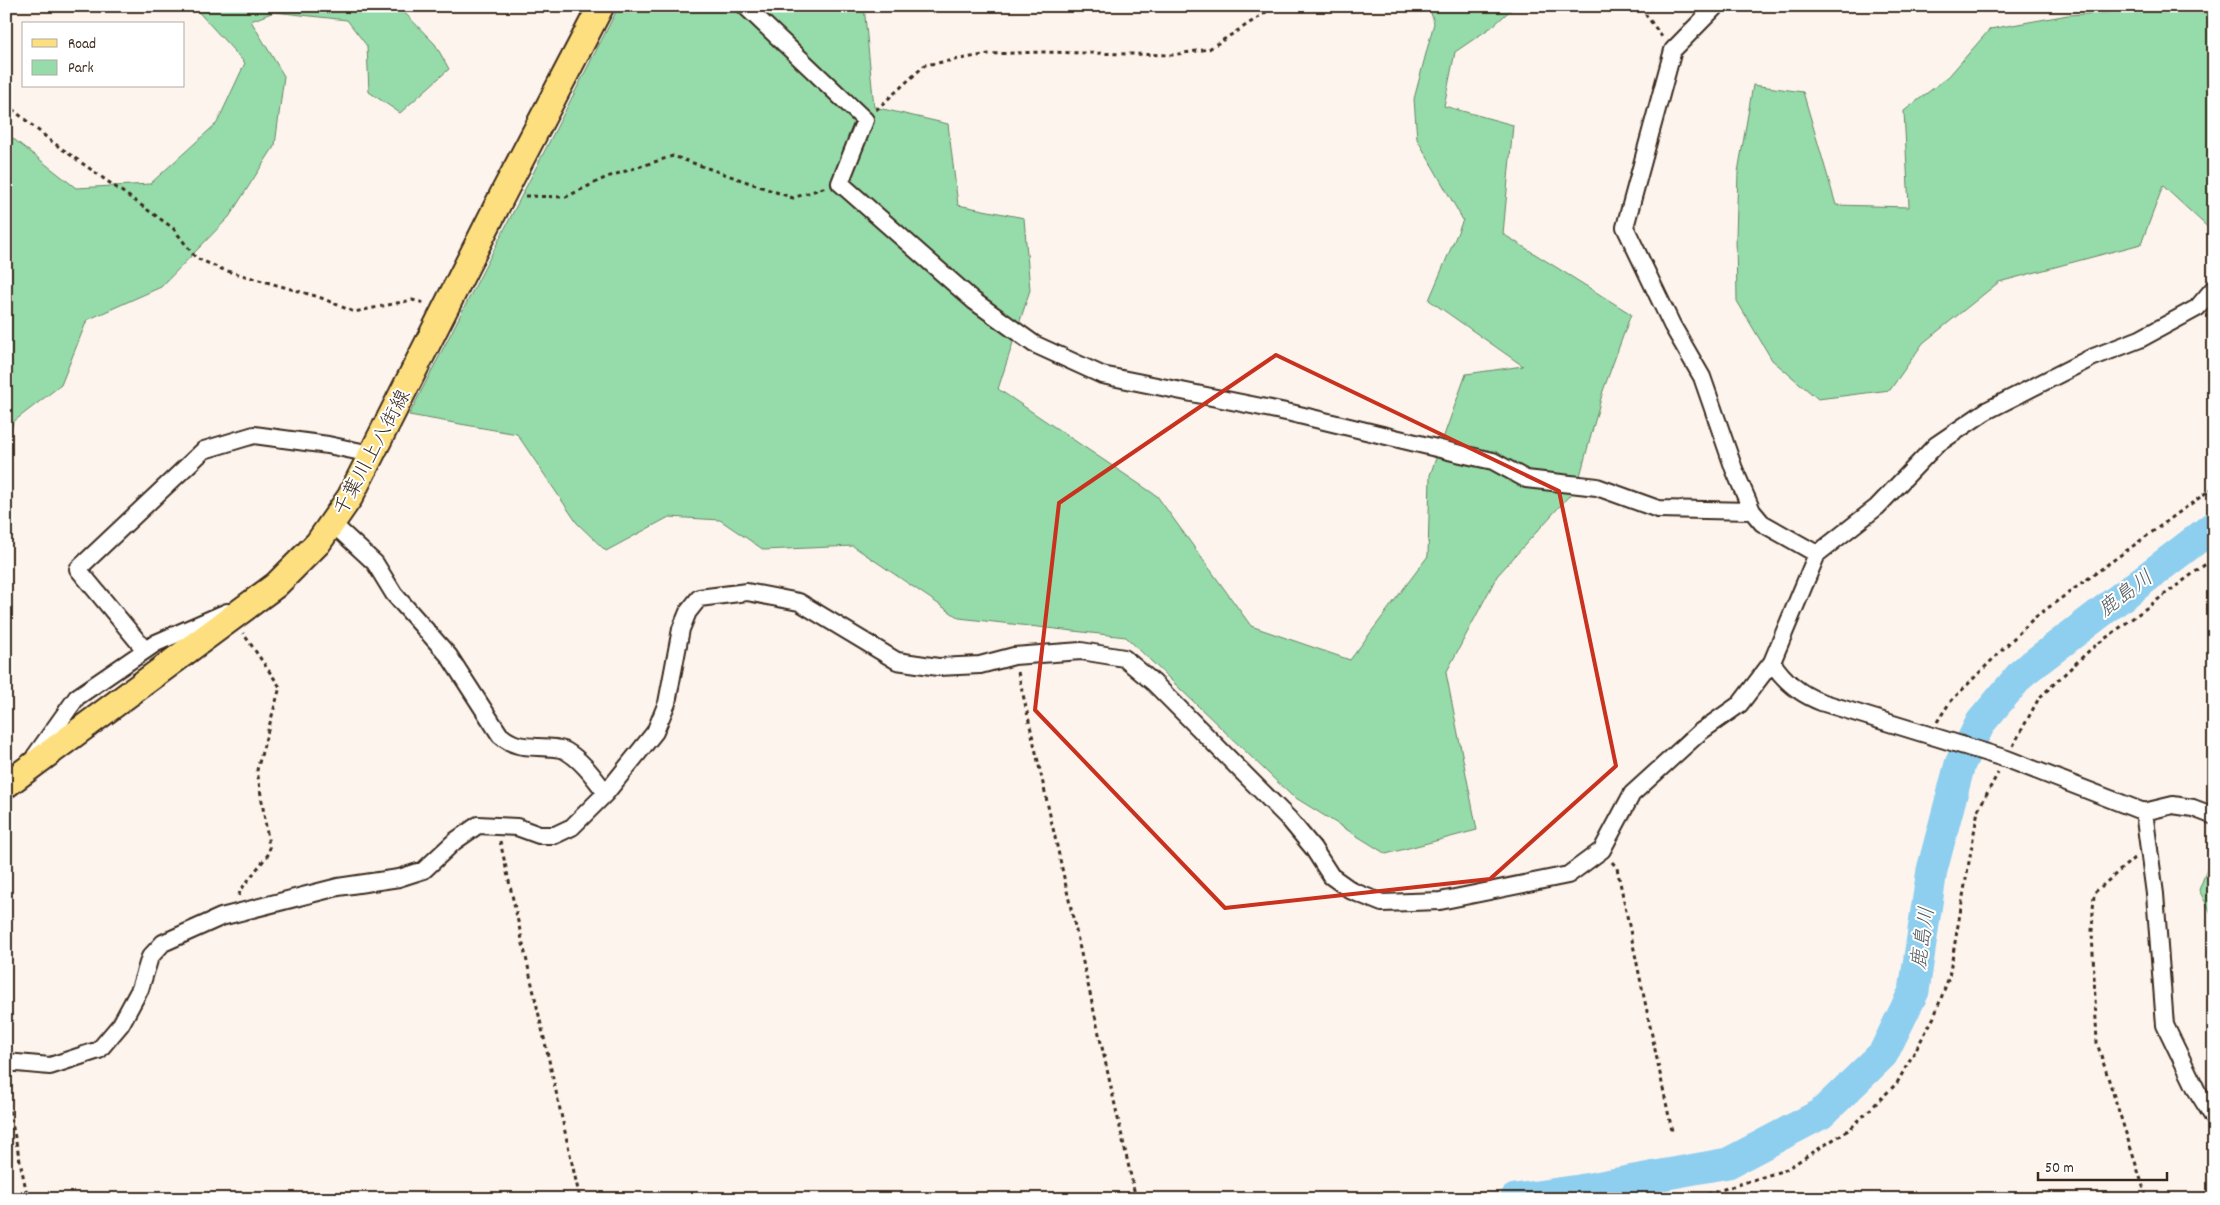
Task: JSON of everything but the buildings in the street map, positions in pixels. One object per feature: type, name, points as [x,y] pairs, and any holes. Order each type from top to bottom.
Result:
[{"type":"main road","name":"千葉川上八街線","points":[[15,779],[256,600],[298,565],[333,524],[350,497],[505,190],[602,6]]},
{"type":"street","points":[[745,6],[865,120],[840,183],[974,301],[1034,344],[1102,375],[1291,413],[1457,452],[1493,461],[1526,479],[1597,487],[1658,508],[1752,511]]},
{"type":"street","points":[[1716,6],[1673,50],[1625,227],[1672,326],[1702,377],[1734,469],[1752,511],[1762,523],[1816,554]]},
{"type":"street","points":[[6,1062],[50,1066],[98,1050],[121,1024],[140,988],[150,957],[163,943],[222,917],[338,887],[399,878],[424,870],[455,841],[478,825],[517,827],[539,835],[556,835],[572,827],[606,793],[655,732],[667,703],[681,629],[688,612],[698,598],[747,592],[799,602],[897,661],[938,667],[980,665],[1014,656],[1081,651],[1124,658],[1154,683],[1289,819],[1313,848],[1332,876],[1352,891],[1382,903],[1440,901],[1568,875],[1602,850],[1632,794],[1700,732],[1740,704],[1772,662],[1816,554],[1877,507],[1936,445],[1950,435],[1986,411],[2091,358],[2140,339],[2197,308],[2214,288]]},
{"type":"street","points":[[145,650],[78,569],[204,450],[254,435],[328,445],[372,454]]},
{"type":"street","points":[[333,524],[376,563],[394,594],[449,656],[500,735],[510,743],[520,746],[565,750],[586,768],[606,793]]},
{"type":"street","points":[[15,779],[78,697],[156,643],[256,600]]},
{"type":"street","points":[[1772,662],[1790,685],[1807,697],[2007,759],[2144,812],[2174,805],[2194,808],[2214,816]]},
{"type":"street","points":[[2144,812],[2155,894],[2165,1024],[2197,1091],[2214,1118]]},
{"type":"path","points":[[865,120],[924,65],[989,54],[1042,52],[1172,55],[1209,49],[1276,6]]},
{"type":"path","points":[[1644,6],[1646,15],[1673,50]]},
{"type":"path","points":[[6,104],[51,141],[173,228],[196,258],[224,270],[319,297],[354,312],[412,300],[445,308]]},
{"type":"path","points":[[505,190],[521,196],[566,197],[607,177],[673,156],[793,198],[840,183]]},
{"type":"path","points":[[1933,736],[1950,702],[2034,618],[2214,487]]},
{"type":"path","points":[[1692,1199],[1785,1170],[1850,1129],[1897,1083],[1934,1017],[1949,977],[1978,810],[2038,698],[2091,649],[2214,558]]},
{"type":"path","points":[[232,618],[280,686],[257,770],[270,852],[240,891],[235,914]]},
{"type":"path","points":[[1014,656],[1136,1199]]},
{"type":"path","points":[[496,825],[580,1199]]},
{"type":"path","points":[[2147,1199],[2097,1043],[2092,931],[2094,893],[2148,847]]},
{"type":"path","points":[[1602,850],[1617,868],[1672,1131]]},
{"type":"path","points":[[6,1095],[28,1199]]},
{"type":"highlighted area","points":[[1276,355],[1559,491],[1616,766],[1490,879],[1225,908],[1035,710],[1059,503]]},
{"type":"green space","points":[[193,6],[398,6],[435,44],[449,69],[400,113],[369,92],[367,46],[347,20],[274,12],[251,21],[284,76],[275,145],[229,217],[161,287],[87,320],[61,385],[13,422],[6,452],[6,133],[76,188],[150,184],[217,123],[245,63]]},
{"type":"green space","points":[[619,6],[864,6],[874,107],[948,124],[958,205],[1024,218],[1030,290],[998,389],[1157,496],[1251,626],[1350,660],[1428,556],[1430,475],[1466,374],[1523,366],[1429,300],[1463,220],[1417,139],[1414,99],[1434,23],[1429,6],[1515,6],[1493,26],[1455,52],[1444,106],[1513,125],[1503,234],[1631,314],[1603,391],[1577,487],[1497,576],[1446,673],[1477,830],[1386,854],[1291,795],[1126,637],[959,618],[853,546],[764,550],[720,520],[669,517],[606,551],[577,523],[517,434],[409,415]]},
{"type":"green space","points":[[2136,11],[2214,13],[2214,233],[2163,186],[2141,244],[1999,282],[1923,343],[1890,390],[1818,399],[1772,360],[1737,301],[1738,172],[1753,85],[1803,92],[1836,205],[1909,207],[1904,111],[1949,76],[1990,29],[2068,15]]},
{"type":"green space","points":[[2214,851],[2214,919],[2199,890]]},
{"type":"waterway","name":"鹿島川","points":[[1515,1199],[1579,1190],[1728,1163],[1821,1114],[1883,1054],[1914,991],[1932,870],[1960,764],[1981,722],[2023,672],[2214,526]]}]
